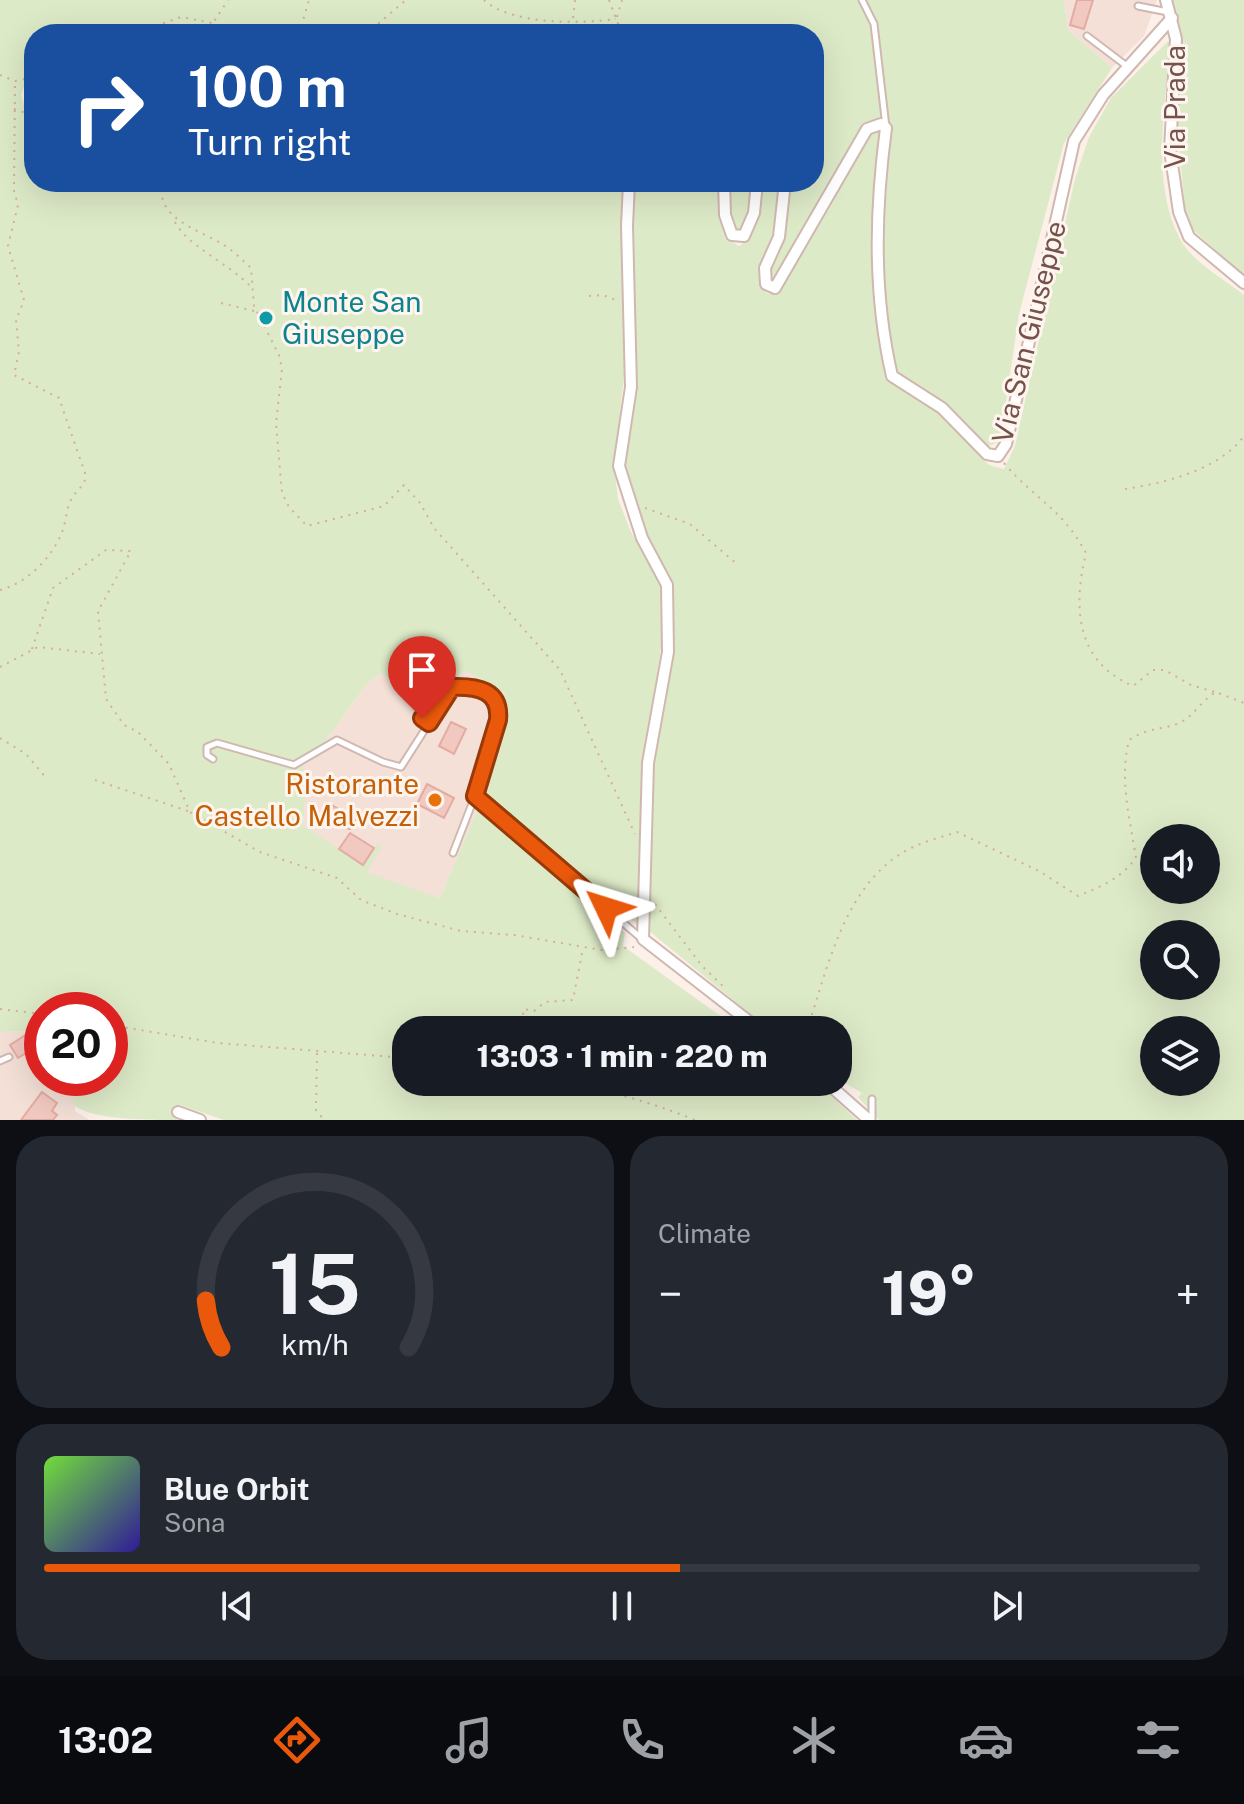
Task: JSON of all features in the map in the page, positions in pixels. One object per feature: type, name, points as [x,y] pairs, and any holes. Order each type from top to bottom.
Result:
[{"type":"street","name":"Via Prada","points":[[1166,0],[1176,48],[1170,150],[1179,212],[1189,237],[1244,283]]},
{"type":"street","name":"Via San Giuseppe","points":[[886,128],[879,183],[877,257],[885,343],[892,376],[942,408],[987,454],[998,456],[1004,451],[1074,141],[1103,95],[1171,16]]},
{"type":"street","points":[[784,192],[779,237],[765,268],[766,284],[775,288],[867,129],[881,124],[886,128]]},
{"type":"street","points":[[629,192],[631,387],[619,466],[642,538],[667,585],[668,652],[648,763],[647,942],[742,1016]]},
{"type":"street","points":[[724,192],[725,215],[732,235],[737,237],[744,236],[754,213],[756,192]]},
{"type":"street","points":[[842,1096],[870,1120]]},
{"type":"street","points":[[180,1114],[200,1120]]},
{"type":"lane","points":[[862,0],[874,24],[886,128]]},
{"type":"lane","points":[[1138,6],[1171,16]]},
{"type":"lane","points":[[1087,36],[1128,67]]},
{"type":"lane","points":[[213,759],[207,755],[207,747],[217,743],[294,765],[337,740],[401,767],[452,687],[474,686],[495,696],[500,707],[475,796],[453,853]]},
{"type":"lane","points":[[422,718],[429,723]]},
{"type":"lane","points":[[475,796],[647,942]]},
{"type":"lane","points":[[0,1061],[9,1057]]},
{"type":"lane","points":[[870,1120],[872,1099]]},
{"type":"path","points":[[161,24],[181,17],[212,23],[228,0]]},
{"type":"path","points":[[302,24],[309,0]]},
{"type":"path","points":[[378,24],[406,0]]},
{"type":"path","points":[[484,0],[494,9],[515,17],[616,19]]},
{"type":"path","points":[[573,19],[575,0]]},
{"type":"path","points":[[609,0],[618,24]]},
{"type":"path","points":[[616,19],[622,0]]},
{"type":"path","points":[[0,75],[15,81],[24,79]]},
{"type":"path","points":[[0,590],[12,587],[35,572],[48,555],[61,534],[71,498],[85,484],[86,476],[59,398],[14,375],[19,352],[16,320],[24,300],[8,246],[18,205],[14,191],[15,81]]},
{"type":"path","points":[[14,109],[24,112]]},
{"type":"path","points":[[162,192],[181,232],[228,264],[252,288]]},
{"type":"path","points":[[174,219],[225,245],[251,268],[256,311],[279,355],[277,450],[282,493],[289,507],[307,526],[384,506],[404,485],[420,503],[434,528],[560,670],[646,859]]},
{"type":"path","points":[[589,296],[603,295],[619,301],[630,312]]},
{"type":"path","points":[[221,303],[256,311]]},
{"type":"path","points":[[1125,489],[1176,477],[1229,455],[1244,436]]},
{"type":"path","points":[[1012,473],[1053,506],[1072,528],[1086,553],[1079,582],[1081,634],[1091,652],[1118,680],[1133,686],[1153,670],[1165,670],[1191,685],[1244,703]]},
{"type":"path","points":[[632,506],[683,520],[737,564]]},
{"type":"path","points":[[32,649],[53,588],[106,550],[131,551],[98,611],[106,699],[124,725],[138,732],[169,764],[190,812]]},
{"type":"path","points":[[0,667],[32,649],[101,654]]},
{"type":"path","points":[[811,1016],[817,991],[852,907],[879,872],[910,848],[957,832],[1039,871],[1078,896],[1122,875],[1136,858],[1125,803],[1125,756],[1129,740],[1146,728],[1182,721],[1201,701],[1216,692]]},
{"type":"path","points":[[0,738],[26,754],[47,779]]},
{"type":"path","points":[[95,780],[190,812],[260,852],[337,878],[361,900],[397,914],[461,931],[602,950],[647,942]]},
{"type":"path","points":[[647,894],[702,966],[732,994]]},
{"type":"path","points":[[523,1016],[524,1009],[534,1011],[545,1002],[573,1000],[584,946]]},
{"type":"path","points":[[0,1009],[24,1012]]},
{"type":"path","points":[[128,1028],[218,1043],[392,1057]]},
{"type":"path","points":[[317,1050],[316,1110],[324,1120]]},
{"type":"path","points":[[630,1096],[695,1120]]},
{"type":"shaded area","points":[[1064,0],[1157,0],[1144,36],[1112,68],[1068,30]]},
{"type":"shaded area","points":[[466,671],[505,693],[478,808],[440,898],[366,872],[381,847],[377,844],[363,865],[303,826],[307,775],[297,762],[325,742],[365,686],[381,673],[434,710],[444,685]]},
{"type":"shaded area","points":[[24,1031],[24,1096],[76,1096],[75,1111],[89,1120],[0,1120],[0,1032]]},
{"type":"green space","points":[[0,0],[1064,0],[1068,30],[1112,68],[1064,143],[1019,314],[1000,441],[987,447],[930,392],[894,370],[885,318],[880,238],[889,128],[879,119],[861,131],[779,275],[771,276],[769,267],[784,233],[787,192],[824,192],[824,24],[24,24],[24,88],[21,95],[24,104],[24,192],[624,192],[621,223],[627,349],[614,465],[618,499],[631,532],[661,586],[662,641],[644,762],[640,926],[609,904],[602,914],[625,933],[623,946],[720,1016],[392,1016],[392,1096],[831,1096],[857,1120],[224,1120],[180,1105],[177,1120],[151,1120],[102,1116],[78,1108],[72,1102],[75,1096],[128,1096],[128,992],[24,992],[24,1031],[0,1032]],"holes":[[[466,671],[505,693],[478,808],[440,898],[367,872],[382,847],[377,843],[363,864],[303,826],[307,775],[298,761],[325,742],[365,686],[381,673],[434,710],[444,685]]]},
{"type":"green space","points":[[1171,0],[1244,0],[1244,276],[1190,227],[1185,210],[1177,123],[1181,43]]},
{"type":"green space","points":[[1168,41],[1162,143],[1165,193],[1171,217],[1180,239],[1192,255],[1244,295],[1244,1120],[879,1120],[858,1097],[862,1093],[852,1087],[852,1016],[753,1016],[649,931],[653,760],[671,584],[646,533],[625,461],[635,386],[631,224],[634,192],[719,192],[725,238],[739,246],[750,239],[758,192],[781,192],[775,232],[762,267],[759,287],[768,294],[778,292],[831,206],[869,132],[876,128],[883,134],[875,289],[886,379],[927,403],[989,465],[1004,469],[1015,446],[1075,179],[1089,137],[1111,98]]},
{"type":"green space","points":[[728,192],[752,192],[745,227],[739,230],[732,224]]},
{"type":"building","points":[[1077,0],[1093,0],[1084,29],[1070,25]]},
{"type":"building","points":[[451,722],[466,729],[454,754],[439,746]]},
{"type":"building","points":[[427,784],[454,798],[444,818],[417,804]]},
{"type":"building","points":[[332,805],[356,820],[350,829],[333,825],[333,818],[326,814]]},
{"type":"building","points":[[350,833],[374,848],[363,865],[339,849]]},
{"type":"building","points":[[24,1036],[24,1054],[18,1058],[10,1045]]},
{"type":"building","points":[[39,1096],[47,1096],[57,1103],[52,1111],[57,1115],[53,1120],[21,1120]]},
{"type":"place","name":"Monte San Giuseppe","points":[[266,318]]},
{"type":"place","name":"Ristorante Castello Malvezzi","points":[[435,800]]},
{"type":"route","points":[[422,718],[429,723],[452,687],[474,686],[495,696],[500,707],[498,720],[475,796],[606,908]]}]
